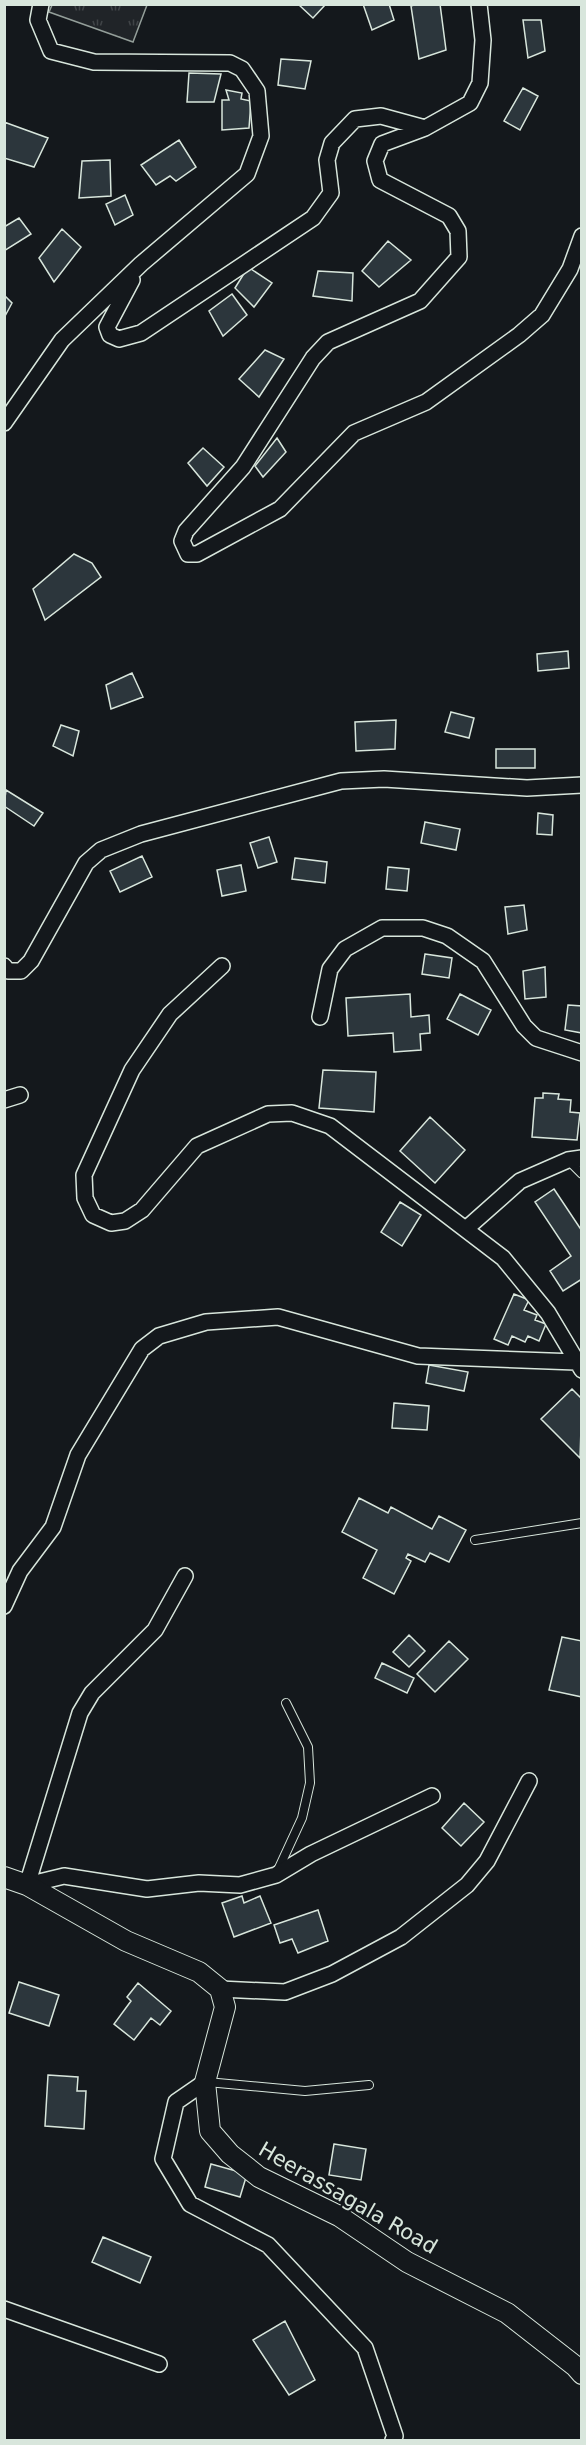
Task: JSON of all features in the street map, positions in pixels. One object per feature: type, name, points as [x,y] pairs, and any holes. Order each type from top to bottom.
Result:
[{"type":"street","points":[[4,423],[62,340],[141,264],[247,174],[261,136],[257,92],[242,69],[230,63],[93,62],[51,51],[38,20],[41,4]]},
{"type":"street","points":[[479,4],[483,40],[480,83],[470,103],[425,128],[382,144],[375,161],[380,180],[449,216],[458,231],[459,257],[420,301],[328,342],[313,358],[243,467],[186,531],[182,541],[188,555],[197,555],[280,509],[354,433],[426,402],[519,335],[542,315],[576,266],[582,236]]},
{"type":"street","points":[[141,264],[107,327],[110,335],[119,339],[141,333],[313,218],[331,193],[327,160],[332,143],[355,119],[381,116],[425,128]]},
{"type":"street","points":[[4,966],[8,971],[21,971],[31,961],[86,863],[101,850],[141,834],[341,781],[384,779],[526,788],[582,785]]},
{"type":"street","points":[[320,1017],[330,969],[345,949],[382,928],[423,928],[447,936],[483,961],[524,1026],[536,1038],[582,1053]]},
{"type":"street","points":[[222,966],[170,1014],[132,1070],[84,1175],[85,1198],[93,1215],[111,1223],[125,1221],[142,1210],[196,1146],[268,1114],[292,1113],[330,1126],[467,1228],[503,1258],[548,1312],[579,1366]]},
{"type":"street","points":[[4,1100],[20,1095]]},
{"type":"street","points":[[467,1228],[520,1181],[575,1159]]},
{"type":"street","points":[[4,1606],[20,1571],[53,1527],[78,1455],[142,1349],[159,1336],[206,1322],[278,1317],[418,1356],[579,1366]]},
{"type":"street","points":[[27,1885],[80,1713],[92,1693],[154,1630],[185,1576]]},
{"type":"street","points":[[4,1877],[27,1885],[126,1941],[199,1972],[219,1989],[285,1992],[332,1974],[401,1936],[467,1885],[487,1861],[529,1781]]},
{"type":"street","points":[[27,1885],[64,1876],[147,1889],[199,1883],[240,1885],[276,1875],[311,1854],[432,1796]]},
{"type":"street","name":"Heerassagala Road","points":[[219,1989],[225,2007],[205,2082],[210,2131],[230,2154],[252,2171],[339,2216],[407,2262],[507,2313],[582,2374]]},
{"type":"street","points":[[205,2082],[176,2102],[163,2159],[190,2204],[268,2245],[365,2348],[395,2436],[393,2440]]},
{"type":"street","points":[[4,2308],[159,2364]]},
{"type":"lane","points":[[575,1159],[582,1174]]},
{"type":"lane","points":[[475,1540],[582,1523]]},
{"type":"lane","points":[[276,1875],[302,1818],[310,1783],[308,1747],[286,1704]]},
{"type":"lane","points":[[205,2082],[305,2091],[369,2085]]},
{"type":"green space","points":[[52,4],[147,5],[133,42],[49,12]]},
{"type":"building","points":[[298,4],[326,4],[313,18]]},
{"type":"building","points":[[363,4],[389,4],[394,20],[372,30]]},
{"type":"building","points":[[440,4],[446,50],[419,59],[411,6]]},
{"type":"building","points":[[523,20],[541,20],[545,51],[528,58]]},
{"type":"building","points":[[281,59],[311,61],[305,89],[278,85]]},
{"type":"building","points":[[189,73],[221,74],[214,102],[187,102]]},
{"type":"building","points":[[523,88],[538,96],[520,130],[504,121]]},
{"type":"building","points":[[226,90],[242,93],[241,99],[251,101],[249,128],[222,130],[222,100],[229,100]]},
{"type":"building","points":[[4,122],[48,138],[34,167],[4,158]]},
{"type":"building","points":[[179,140],[196,167],[176,181],[170,176],[156,185],[141,165]]},
{"type":"building","points":[[110,160],[111,196],[79,198],[82,161]]},
{"type":"building","points":[[125,195],[133,215],[115,225],[106,204]]},
{"type":"building","points":[[19,218],[31,234],[4,251],[4,227]]},
{"type":"building","points":[[62,229],[81,247],[54,282],[39,258]]},
{"type":"building","points":[[388,241],[411,260],[379,287],[362,271]]},
{"type":"building","points":[[248,267],[272,283],[254,307],[235,288]]},
{"type":"building","points":[[318,271],[353,273],[352,301],[313,296]]},
{"type":"building","points":[[232,294],[247,315],[223,336],[209,311]]},
{"type":"building","points":[[4,295],[12,303],[4,318]]},
{"type":"building","points":[[265,350],[284,359],[259,397],[239,379]]},
{"type":"building","points":[[277,438],[286,452],[263,477],[255,466]]},
{"type":"building","points":[[203,448],[224,467],[207,486],[188,463]]},
{"type":"building","points":[[74,554],[92,563],[101,577],[45,620],[33,589]]},
{"type":"building","points":[[568,651],[569,668],[538,671],[537,654]]},
{"type":"building","points":[[132,673],[143,697],[111,709],[106,685]]},
{"type":"building","points":[[451,712],[474,718],[469,738],[445,732]]},
{"type":"building","points":[[396,720],[395,749],[356,751],[355,722]]},
{"type":"building","points":[[61,725],[79,731],[73,756],[53,746]]},
{"type":"building","points":[[496,749],[535,749],[535,768],[496,768]]},
{"type":"building","points":[[6,790],[43,813],[34,826],[4,806]]},
{"type":"building","points":[[538,813],[553,815],[552,835],[537,834]]},
{"type":"building","points":[[425,822],[460,829],[456,850],[421,843]]},
{"type":"building","points":[[269,837],[277,862],[258,868],[250,843]]},
{"type":"building","points":[[142,856],[152,877],[120,892],[110,871]]},
{"type":"building","points":[[295,858],[327,862],[325,883],[292,879]]},
{"type":"building","points":[[241,865],[246,891],[222,896],[217,870]]},
{"type":"building","points":[[388,867],[409,869],[407,891],[386,889]]},
{"type":"building","points":[[524,905],[527,930],[508,934],[505,907]]},
{"type":"building","points":[[425,954],[452,958],[449,978],[422,974]]},
{"type":"building","points":[[545,967],[546,997],[525,999],[523,971]]},
{"type":"building","points":[[410,994],[411,1017],[429,1015],[430,1033],[420,1034],[421,1050],[394,1052],[393,1033],[348,1036],[346,998]]},
{"type":"building","points":[[460,994],[491,1010],[478,1035],[447,1019]]},
{"type":"building","points":[[568,1005],[582,1006],[582,1033],[565,1030]]},
{"type":"building","points":[[323,1070],[376,1072],[374,1112],[319,1108]]},
{"type":"building","points":[[543,1093],[559,1094],[558,1099],[571,1100],[570,1112],[580,1113],[577,1140],[532,1137],[535,1098],[543,1098]]},
{"type":"building","points":[[430,1117],[465,1150],[435,1183],[400,1151]]},
{"type":"building","points":[[554,1189],[582,1231],[582,1279],[563,1291],[550,1271],[571,1256],[535,1202]]},
{"type":"building","points":[[400,1202],[421,1215],[402,1246],[381,1232]]},
{"type":"building","points":[[514,1294],[529,1300],[524,1310],[537,1315],[535,1320],[546,1324],[539,1341],[528,1336],[525,1342],[512,1336],[508,1345],[494,1339]]},
{"type":"building","points":[[429,1365],[468,1372],[464,1391],[426,1383]]},
{"type":"building","points":[[572,1389],[582,1399],[580,1458],[541,1419]]},
{"type":"building","points":[[394,1403],[429,1406],[427,1430],[392,1428]]},
{"type":"building","points":[[359,1498],[388,1513],[391,1507],[432,1529],[439,1516],[466,1530],[449,1562],[430,1553],[425,1562],[408,1554],[406,1558],[411,1561],[394,1594],[363,1578],[377,1550],[342,1532]]},
{"type":"building","points":[[409,1635],[425,1651],[409,1667],[393,1652]]},
{"type":"building","points":[[562,1637],[582,1641],[582,1697],[549,1690]]},
{"type":"building","points":[[449,1641],[468,1659],[435,1692],[417,1674]]},
{"type":"building","points":[[382,1663],[414,1678],[407,1693],[375,1678]]},
{"type":"building","points":[[464,1803],[484,1822],[461,1846],[442,1828]]},
{"type":"building","points":[[242,1896],[244,1903],[260,1896],[271,1923],[234,1937],[222,1903]]},
{"type":"building","points":[[318,1910],[328,1941],[298,1953],[292,1939],[280,1943],[274,1925]]},
{"type":"building","points":[[19,1982],[59,1995],[49,2026],[9,2013]]},
{"type":"building","points":[[138,1983],[171,2011],[160,2025],[151,2018],[134,2040],[114,2024],[131,2001],[127,1997]]},
{"type":"building","points":[[48,2075],[78,2077],[77,2091],[86,2091],[84,2129],[45,2126]]},
{"type":"building","points":[[334,2144],[366,2149],[361,2180],[329,2175]]},
{"type":"building","points":[[211,2164],[247,2174],[240,2197],[205,2187]]},
{"type":"building","points":[[103,2237],[151,2257],[140,2283],[92,2262]]},
{"type":"building","points":[[285,2321],[315,2380],[289,2395],[253,2340]]}]
